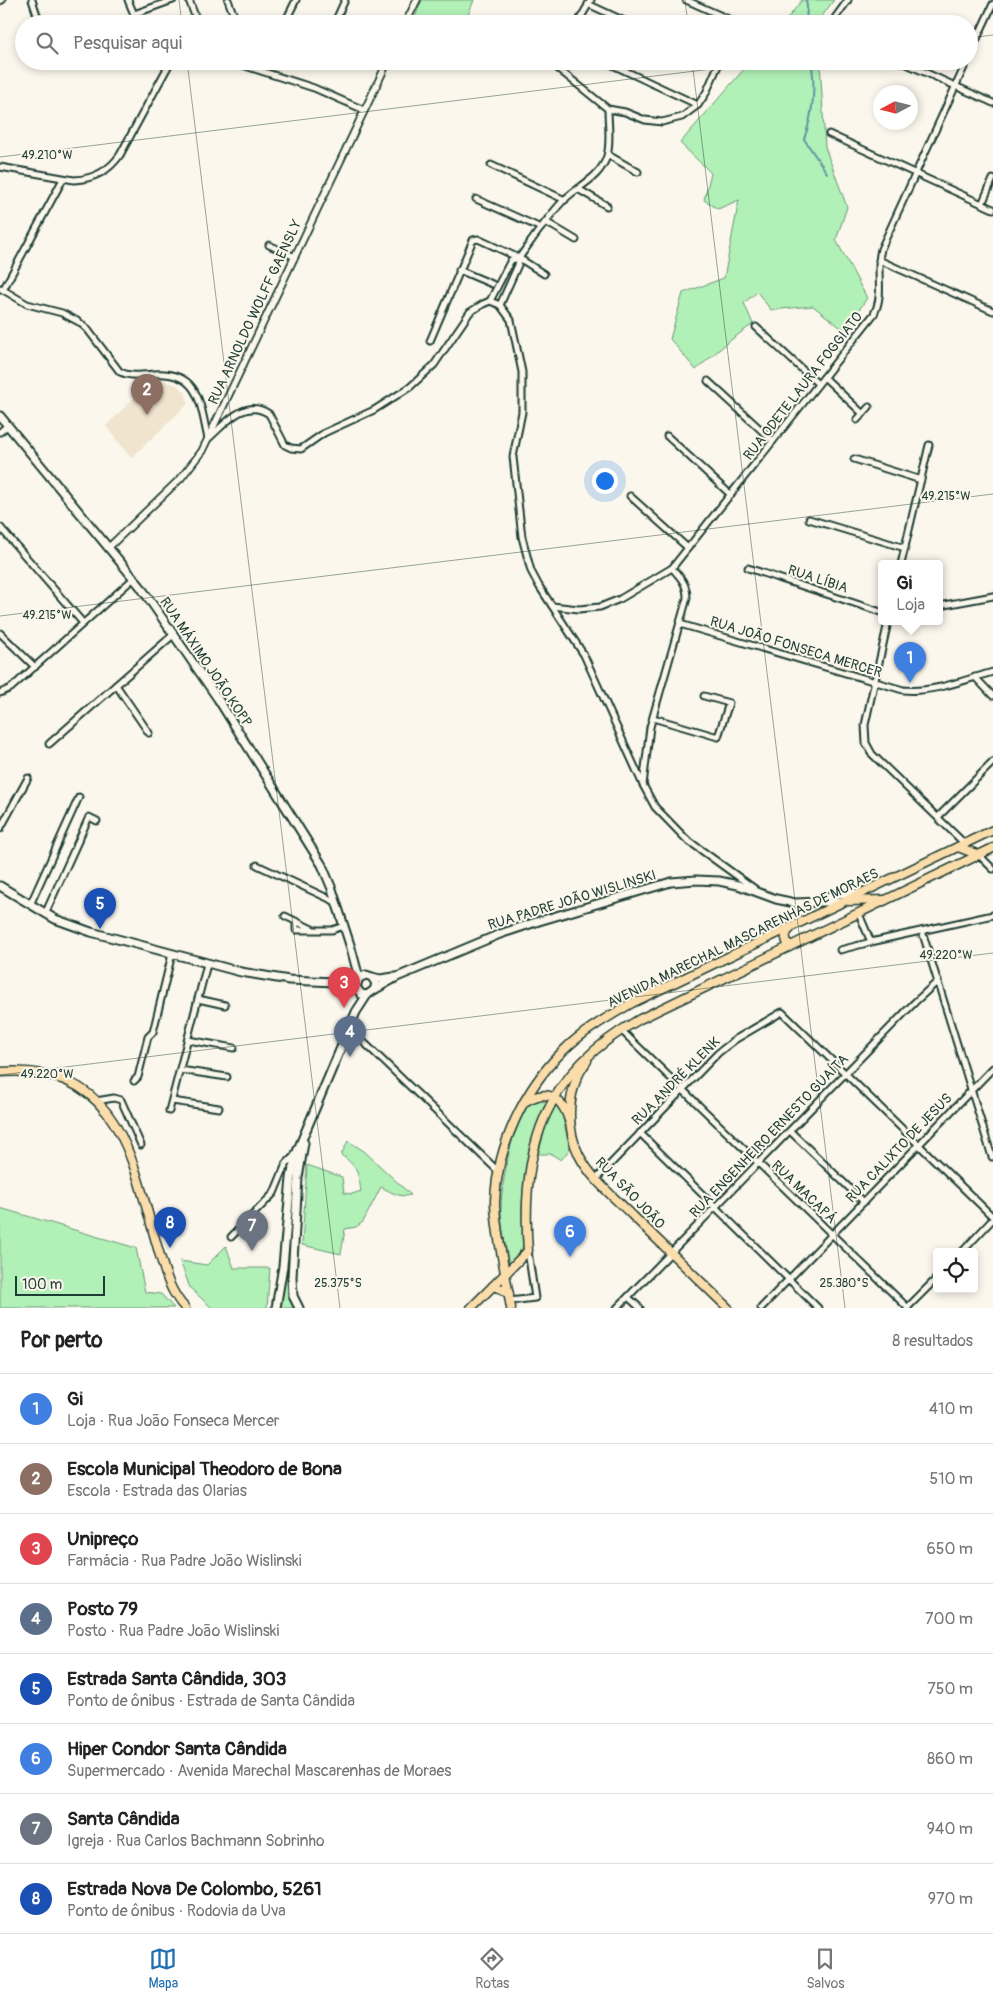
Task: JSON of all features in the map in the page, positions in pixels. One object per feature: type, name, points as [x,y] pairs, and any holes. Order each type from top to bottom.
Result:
[{"type":"main road","name":"RUA MÁXIMO JOÃO KOPP","points":[[0,416],[134,578],[218,699],[319,860],[337,902],[359,978]]},
{"type":"main road","name":"AVENIDA MARECHAL MASCARENHAS DE MORAES","points":[[510,1301],[495,1204],[499,1172],[510,1132],[524,1102],[540,1078],[562,1051],[604,1020],[644,997],[993,830]]},
{"type":"main road","points":[[962,846],[979,855]]},
{"type":"main road","name":"AVENIDA MARECHAL MASCARENHAS DE MORAES","points":[[528,1251],[526,1213],[529,1178],[538,1137],[553,1097],[574,1069],[598,1045],[640,1019],[993,848]]},
{"type":"main road","name":"RUA PADRE JOÃO WISLINSKI","points":[[374,990],[397,977],[519,927],[672,882],[708,880],[738,885],[786,902],[816,901]]},
{"type":"main road","points":[[0,886],[45,914],[78,928],[207,964],[279,979],[335,982],[369,976],[375,982],[374,990],[367,995],[356,1012],[296,1154],[291,1178],[283,1266],[276,1308]]},
{"type":"main road","points":[[816,901],[836,894],[863,893]]},
{"type":"main road","points":[[816,901],[887,900]]},
{"type":"main road","points":[[789,947],[786,934],[792,927]]},
{"type":"main road","name":"RUA MÁXIMO JOÃO KOPP","points":[[351,948],[369,976]]},
{"type":"main road","name":"RUA PADRE JOÃO WISLINSKI","points":[[369,976],[380,979],[397,977]]},
{"type":"main road","points":[[356,1012],[358,991],[356,984],[359,978]]},
{"type":"main road","points":[[335,982],[367,995]]},
{"type":"main road","name":"RUA SÃO JOÃO","points":[[598,1045],[576,1079],[570,1105],[570,1123],[578,1152],[596,1179],[728,1308]]},
{"type":"main road","points":[[0,1072],[24,1071],[48,1075],[75,1086],[96,1101],[114,1121],[127,1145],[169,1283],[185,1308]]},
{"type":"main road","points":[[524,1102],[540,1096],[553,1097],[564,1106],[570,1123]]},
{"type":"main road","points":[[299,1308],[293,1296],[292,1283],[298,1178],[308,1129]]},
{"type":"main road","points":[[288,1208],[293,1217],[294,1244]]},
{"type":"main road","points":[[471,1308],[528,1251]]},
{"type":"main road","points":[[493,1286],[502,1254]]},
{"type":"main road","points":[[493,1286],[502,1289],[510,1301]]},
{"type":"street","points":[[32,0],[37,15]]},
{"type":"street","points":[[128,0],[134,14],[173,0]]},
{"type":"street","points":[[189,0],[195,15]]},
{"type":"street","points":[[228,0],[234,15]]},
{"type":"street","points":[[288,15],[296,0]]},
{"type":"street","points":[[338,15],[345,0]]},
{"type":"street","points":[[410,15],[417,0]]},
{"type":"street","points":[[686,0],[720,15]]},
{"type":"street","points":[[837,15],[848,0]]},
{"type":"street","points":[[582,15],[590,2],[614,15]]},
{"type":"street","points":[[978,36],[993,4]]},
{"type":"street","points":[[0,166],[63,179],[84,180],[103,172],[116,162],[165,70]]},
{"type":"street","points":[[259,70],[320,90],[364,110]]},
{"type":"street","name":"RUA ARNOLDO WOLFF GAENSLY","points":[[108,548],[190,468],[208,439],[384,70]]},
{"type":"street","points":[[559,70],[608,109],[625,112],[645,120],[662,122],[682,117],[698,105],[706,93],[716,70]]},
{"type":"street","points":[[623,70],[698,105]]},
{"type":"street","points":[[920,70],[993,104]]},
{"type":"street","name":"RUA ODETE LAURA FOGGIATO","points":[[672,568],[874,314],[878,306],[881,249],[963,70]]},
{"type":"street","points":[[500,305],[518,265],[519,258],[541,228],[564,200],[599,171],[608,154],[608,109]]},
{"type":"street","points":[[828,134],[993,209]]},
{"type":"street","points":[[608,154],[638,172]]},
{"type":"street","points":[[491,165],[564,200]]},
{"type":"street","points":[[63,179],[1,289],[27,304],[72,317],[88,330],[120,372],[130,375],[170,374],[184,379],[193,388],[197,396],[208,439],[241,411],[248,408],[256,408],[269,414],[285,445],[301,449],[324,433],[374,410],[421,379],[441,356],[470,312],[476,307],[490,302],[500,305],[511,320],[522,372],[522,406],[514,457],[522,537],[531,571],[575,640],[594,674],[643,785],[655,807],[674,829],[698,849],[759,892]]},
{"type":"street","points":[[982,204],[993,179]]},
{"type":"street","points":[[578,189],[607,206]]},
{"type":"street","points":[[476,199],[541,228]]},
{"type":"street","points":[[546,222],[576,240]]},
{"type":"street","points":[[430,342],[471,242],[475,239],[519,258],[544,274]]},
{"type":"street","points":[[269,245],[295,257]]},
{"type":"street","points":[[490,302],[510,260],[519,258]]},
{"type":"street","points":[[879,260],[993,311]]},
{"type":"street","points":[[460,270],[492,284]]},
{"type":"street","points":[[500,280],[509,285]]},
{"type":"street","points":[[756,327],[818,384]]},
{"type":"street","points":[[824,377],[863,414]]},
{"type":"street","points":[[708,381],[773,441]]},
{"type":"street","points":[[857,420],[869,408]]},
{"type":"street","points":[[0,432],[7,426]]},
{"type":"street","points":[[666,436],[731,495]]},
{"type":"street","points":[[902,560],[929,446]]},
{"type":"street","points":[[854,459],[921,480]]},
{"type":"street","points":[[630,496],[688,548]]},
{"type":"street","points":[[809,519],[905,548]]},
{"type":"street","points":[[0,527],[83,623]]},
{"type":"street","points":[[552,606],[579,609],[600,607],[620,598],[672,568],[684,581],[687,592],[680,624],[648,736],[643,785]]},
{"type":"street","name":"RUA LÍBIA","points":[[748,568],[878,611]]},
{"type":"street","points":[[0,693],[11,688],[134,578]]},
{"type":"street","points":[[943,605],[993,596]]},
{"type":"street","name":"RUA JOÃO FONSECA MERCER","points":[[680,624],[894,688],[912,691],[932,688],[993,672]]},
{"type":"street","points":[[887,625],[866,717],[866,743],[872,754],[938,817],[962,846]]},
{"type":"street","points":[[0,633],[35,667]]},
{"type":"street","points":[[49,744],[173,635]]},
{"type":"street","points":[[975,677],[993,696]]},
{"type":"street","points":[[116,685],[149,733]]},
{"type":"street","points":[[653,718],[718,737],[729,703],[704,696]]},
{"type":"street","points":[[938,817],[993,762]]},
{"type":"street","points":[[0,829],[28,778]]},
{"type":"street","points":[[30,905],[79,797]]},
{"type":"street","points":[[45,914],[88,817],[97,821]]},
{"type":"street","points":[[979,855],[993,868]]},
{"type":"street","points":[[257,865],[337,902]]},
{"type":"street","points":[[859,914],[871,942]]},
{"type":"street","points":[[840,950],[993,915]]},
{"type":"street","points":[[285,916],[296,922],[296,930],[332,930],[344,926]]},
{"type":"street","points":[[922,931],[992,1157]]},
{"type":"street","points":[[134,1081],[138,1077],[148,1038],[153,1032],[172,954]]},
{"type":"street","points":[[169,1110],[207,964]]},
{"type":"street","name":"RUA ENGENHEIRO ERNESTO GUAÍTA","points":[[618,1308],[938,981]]},
{"type":"street","points":[[198,1000],[225,1006]]},
{"type":"street","name":"RUA ANDRÉ KLENK","points":[[596,1179],[682,1089],[727,1046],[782,1012],[846,1073]]},
{"type":"street","points":[[349,1028],[499,1172]]},
{"type":"street","name":"RUA MACAPÁ","points":[[621,1030],[908,1308]]},
{"type":"street","points":[[188,1040],[234,1048]]},
{"type":"street","name":"RUA CALIXTO DE JESUS","points":[[761,1308],[993,1068]]},
{"type":"street","points":[[180,1070],[227,1077]]},
{"type":"street","points":[[846,1073],[993,1218],[966,1248]]},
{"type":"street","points":[[96,1101],[114,1098],[121,1100],[141,1145]]},
{"type":"street","points":[[172,1101],[219,1108]]},
{"type":"street","points":[[790,1131],[864,1202]]},
{"type":"street","points":[[640,1133],[818,1308]]},
{"type":"street","points":[[231,1237],[274,1193],[286,1164],[296,1154]]},
{"type":"street","name":"AVENIDA MARECHAL MASCARENHAS DE MORAES","points":[[510,1301],[535,1298],[528,1251]]},
{"type":"street","points":[[908,1308],[933,1282]]},
{"type":"street","points":[[628,1297],[640,1308]]},
{"type":"shaded area","points":[[154,378],[177,385],[185,392],[188,404],[131,458],[106,426]]},
{"type":"green space","points":[[422,0],[474,0],[468,15],[416,15]]},
{"type":"green space","points":[[802,0],[834,0],[823,15],[790,15]]},
{"type":"green space","points":[[743,70],[821,70],[825,147],[847,207],[836,240],[867,298],[845,331],[813,306],[771,310],[757,292],[744,303],[753,324],[728,342],[696,370],[670,339],[683,293],[724,278],[739,200],[718,209],[704,200],[711,173],[680,143]]},
{"type":"green space","points":[[535,1101],[547,1102],[537,1128],[527,1164],[522,1208],[523,1246],[509,1267],[501,1213],[505,1174],[516,1128],[526,1108]]},
{"type":"green space","points":[[555,1103],[562,1114],[570,1149],[561,1160],[551,1154],[538,1154]]},
{"type":"green space","points":[[348,1141],[364,1151],[411,1195],[399,1195],[381,1187],[363,1222],[356,1227],[345,1229],[341,1254],[302,1245],[307,1165],[342,1177],[344,1193],[352,1194],[361,1191],[356,1170],[341,1155]]},
{"type":"green space","points":[[0,1208],[136,1248],[145,1292],[161,1294],[174,1308],[0,1308]]},
{"type":"green space","points":[[290,1216],[290,1294],[295,1308],[281,1308]]},
{"type":"green space","points":[[226,1246],[234,1268],[270,1268],[267,1308],[212,1308],[190,1288],[180,1261],[207,1265]]},
{"type":"waterway","points":[[806,0],[807,15]]},
{"type":"waterway","points":[[813,70],[813,100],[810,120],[804,139],[827,173]]},
{"type":"place","name":"Escola Municipal Theodoro de Bona","points":[[147,415]]},
{"type":"place","name":"Gi","points":[[910,683]]},
{"type":"place","name":"Estrada Santa Cândida, 303","points":[[100,929]]},
{"type":"place","name":"Unipreço","points":[[344,1008]]},
{"type":"place","name":"Posto 79","points":[[350,1057]]},
{"type":"place","name":"Estrada Nova De Colombo, 5261","points":[[170,1248]]},
{"type":"place","name":"Santa Cândida","points":[[252,1251]]},
{"type":"place","name":"Hiper Condor Santa Cândida","points":[[570,1257]]}]
